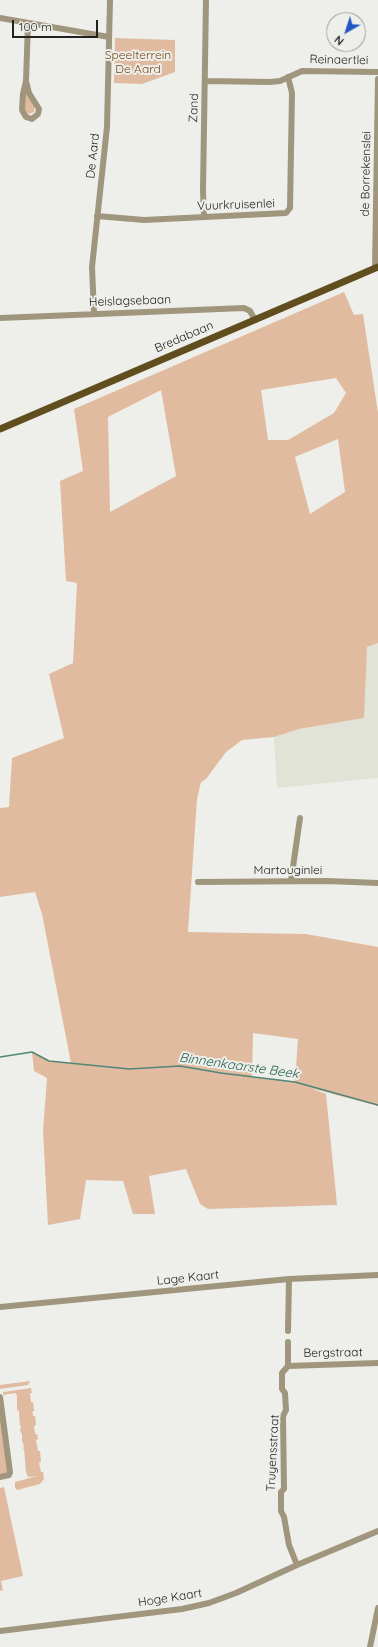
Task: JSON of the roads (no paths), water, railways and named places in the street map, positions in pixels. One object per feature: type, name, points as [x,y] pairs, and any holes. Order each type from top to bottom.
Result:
[{"type":"main road","name":"Bredabaan","points":[[0,429],[377,268]]},
{"type":"street","name":"De Aard","points":[[94,314],[92,266],[107,126],[110,0]]},
{"type":"street","name":"Zand","points":[[204,217],[203,190],[206,81],[206,0]]},
{"type":"street","points":[[0,18],[109,37]]},
{"type":"street","points":[[26,81],[29,93],[39,109],[38,114],[32,119],[26,117],[23,113],[23,94],[26,81],[28,23]]},
{"type":"street","name":"Reinaertlei","points":[[206,81],[280,81],[295,72],[302,71],[378,72]]},
{"type":"street","name":"Vuurkruisenlei","points":[[97,216],[144,220],[286,213],[289,210],[292,92],[288,77]]},
{"type":"street","name":"de Borrekenslei","points":[[377,268],[378,79]]},
{"type":"street","name":"Heislagsebaan","points":[[0,318],[244,308],[250,311],[255,320]]},
{"type":"street","points":[[290,881],[300,818]]},
{"type":"street","name":"Martouginlei","points":[[198,882],[357,881],[378,883]]},
{"type":"street","name":"Lage Kaart","points":[[0,1307],[289,1279],[378,1275]]},
{"type":"street","points":[[288,1331],[289,1279]]},
{"type":"street","name":"Truyensstraat","points":[[288,1342],[288,1366],[282,1374],[282,1389],[285,1393],[286,1410],[283,1416],[284,1489],[281,1492],[282,1511],[289,1545],[297,1565]]},
{"type":"street","name":"Bergstraat","points":[[288,1366],[378,1363]]},
{"type":"street","points":[[0,1398],[10,1473],[8,1476],[0,1477]]},
{"type":"street","name":"Hoge Kaart","points":[[0,1631],[182,1609],[209,1603],[378,1531]]},
{"type":"street","points":[[370,1647],[378,1608]]},
{"type":"waterway","name":"Binnenkaarste Beek","points":[[0,1057],[32,1052],[49,1061],[129,1069],[180,1066],[221,1073],[295,1082],[378,1105]]},
{"type":"park label","name":"Speelterrein De Aard","points":[[138,62]]}]
